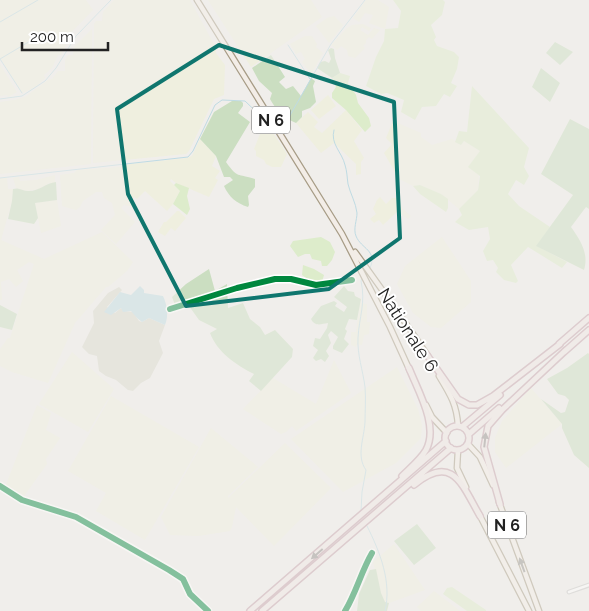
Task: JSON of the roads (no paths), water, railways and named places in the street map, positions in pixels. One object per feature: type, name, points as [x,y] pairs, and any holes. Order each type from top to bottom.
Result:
[{"type":"highway","points":[[250,611],[446,441],[447,433],[452,428],[460,427],[589,318]]},
{"type":"highway","points":[[446,441],[451,448],[458,450],[465,447],[468,444],[469,434],[589,330]]},
{"type":"highway","points":[[427,355],[458,398],[469,405],[477,405],[493,396],[560,344]]},
{"type":"highway","points":[[500,504],[484,448],[488,426],[502,410],[566,350]]},
{"type":"highway","points":[[337,536],[420,458],[429,442],[431,428],[409,368]]},
{"type":"highway","points":[[460,427],[469,434]]},
{"type":"highway","points":[[342,544],[451,448]]},
{"type":"highway","points":[[262,611],[432,472],[448,472],[457,478],[480,516]]},
{"type":"main road","name":"Nationale 6","points":[[197,0],[345,239],[393,304],[427,355],[455,403],[460,427]]},
{"type":"main road","name":"Nationale 6","points":[[345,239],[390,327],[432,417],[447,433]]},
{"type":"main road","name":"N 6","points":[[468,444],[480,456],[500,504],[539,611]]},
{"type":"main road","name":"N 6","points":[[458,450],[457,468],[529,611]]},
{"type":"street","points":[[170,309],[237,288],[275,279],[291,279],[316,285],[352,280]]},
{"type":"street","points":[[0,486],[22,500],[76,517],[169,570],[183,580],[190,594],[208,611]]},
{"type":"street","points":[[345,611],[352,599],[362,570],[372,553]]},
{"type":"street","points":[[569,592],[589,586]]},
{"type":"water","points":[[140,286],[144,293],[163,296],[167,310],[165,325],[149,318],[142,322],[131,311],[123,312],[121,308],[111,315],[104,312],[120,292],[131,295]]},
{"type":"waterway","points":[[0,22],[38,0]]},
{"type":"waterway","points":[[0,99],[22,96],[45,81],[56,68],[76,36],[111,0]]},
{"type":"waterway","points":[[276,120],[289,117],[331,44],[365,0]]},
{"type":"waterway","points":[[0,59],[37,37]]},
{"type":"waterway","points":[[288,45],[310,79]]},
{"type":"waterway","points":[[0,59],[22,93]]},
{"type":"waterway","points":[[0,178],[188,157],[193,151],[215,105],[222,100],[245,101],[268,123]]},
{"type":"waterway","points":[[334,130],[335,144],[344,160],[348,184],[357,213],[355,233],[358,240],[372,257],[370,268]]},
{"type":"waterway","points":[[361,511],[366,470],[361,459],[365,422],[365,387],[358,344],[363,303],[362,279]]},
{"type":"waterway","points":[[367,526],[384,567],[387,589],[385,611]]}]
